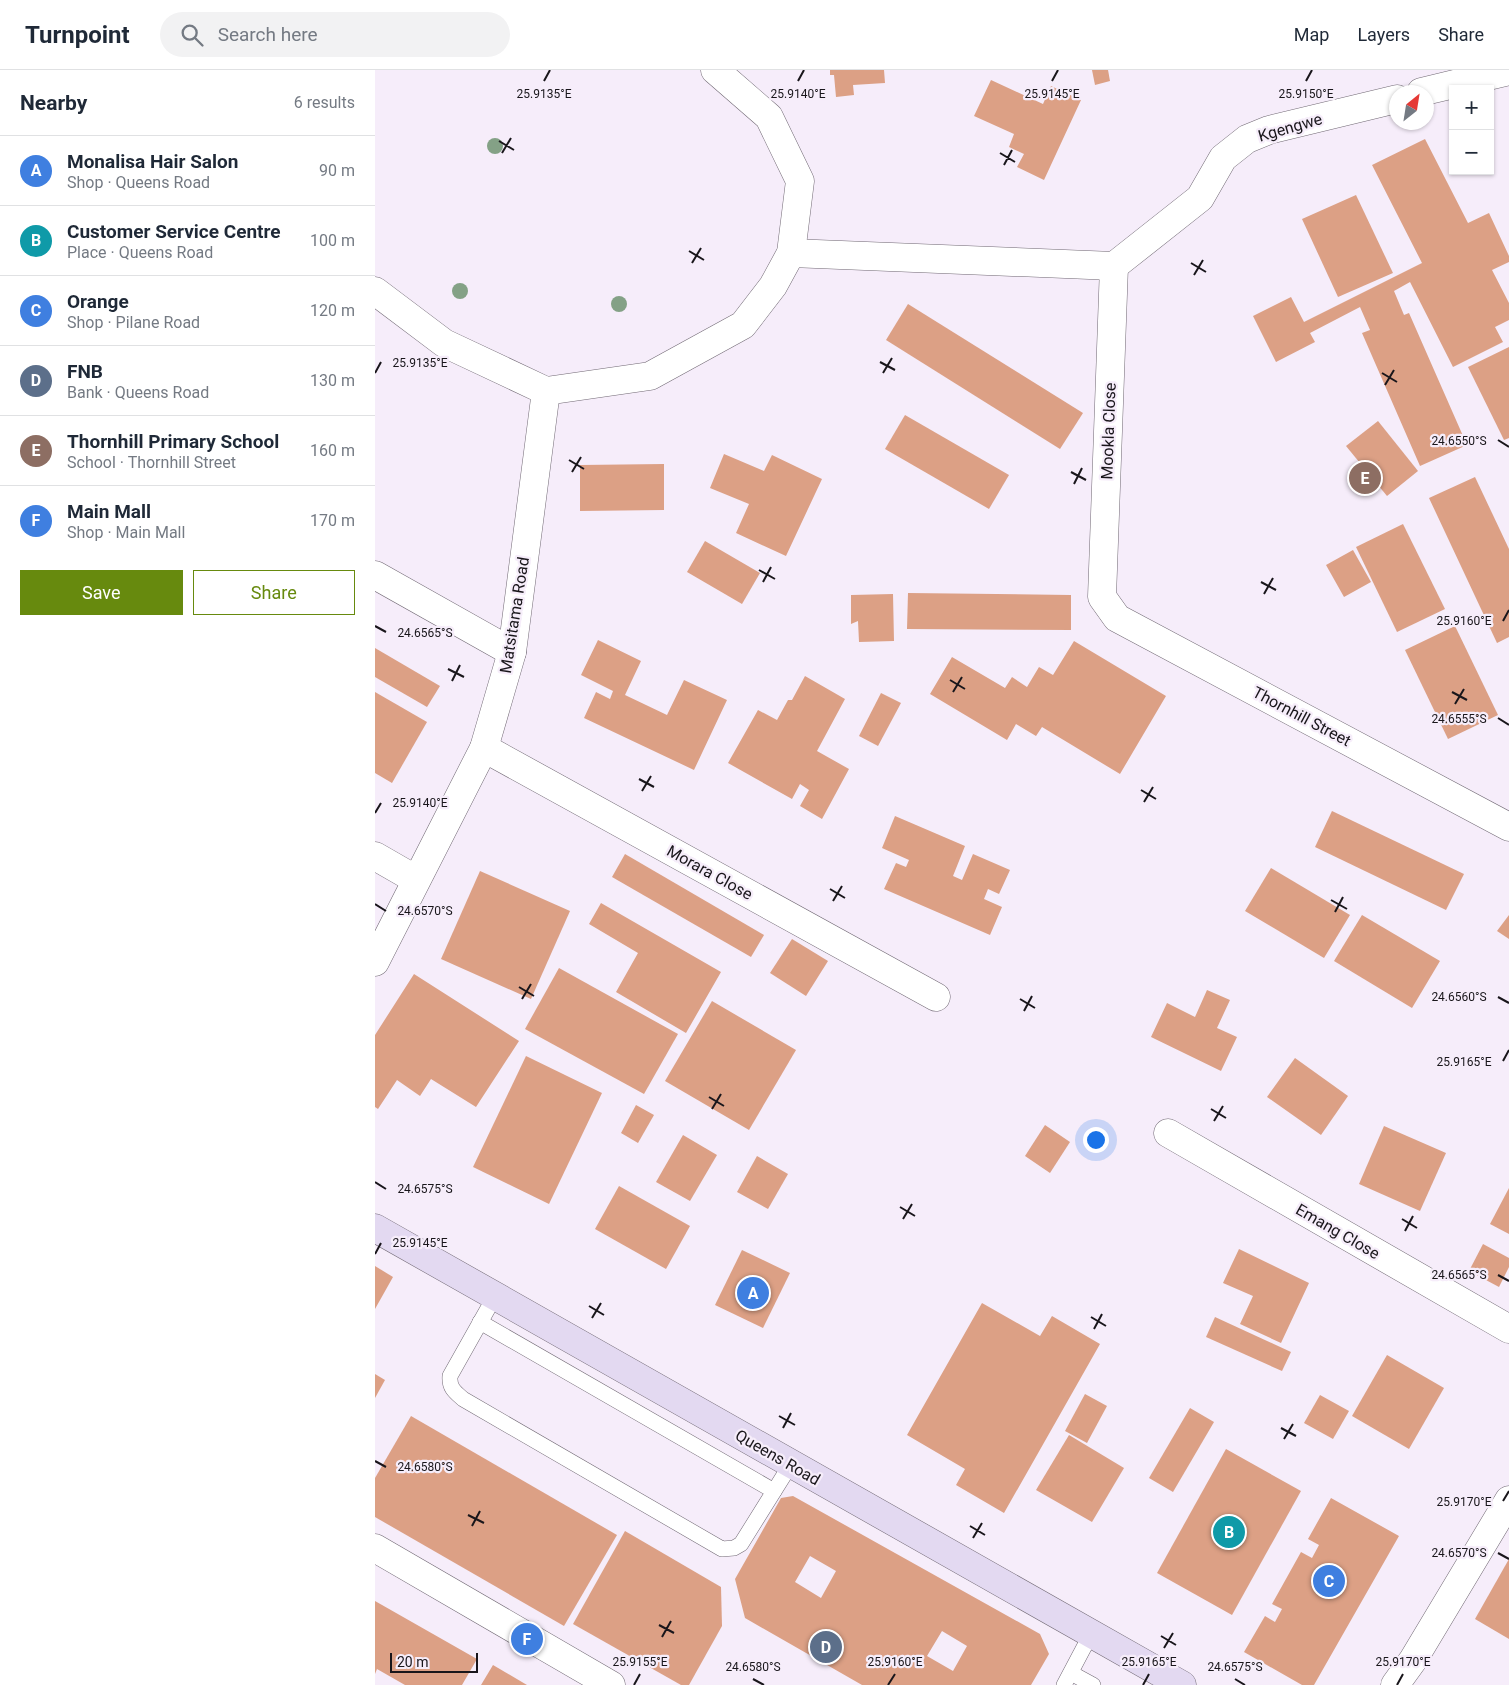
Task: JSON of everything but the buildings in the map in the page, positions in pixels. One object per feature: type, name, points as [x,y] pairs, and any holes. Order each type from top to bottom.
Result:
[{"type":"main road","name":"Queens Road","points":[[375,1228],[1182,1685]]},
{"type":"street","points":[[375,291],[444,344],[546,391],[650,376],[743,325],[773,286],[791,252],[800,181],[769,117],[715,70]]},
{"type":"street","points":[[1434,89],[1509,71]]},
{"type":"street","name":"Kgengwe","points":[[1114,266],[1199,198],[1223,158],[1247,139],[1269,130],[1389,100]]},
{"type":"street","points":[[791,252],[1114,266]]},
{"type":"street","name":"Mookla Close","points":[[1102,596],[1114,266]]},
{"type":"street","name":"Matsitama Road","points":[[375,962],[415,879],[484,748],[512,652],[546,391]]},
{"type":"street","points":[[375,575],[512,652]]},
{"type":"street","name":"Thornhill Street","points":[[1102,596],[1117,618],[1509,827]]},
{"type":"street","name":"Morara Close","points":[[484,748],[936,997]]},
{"type":"street","points":[[375,856],[415,879]]},
{"type":"street","name":"Emang Close","points":[[1168,1133],[1509,1330]]},
{"type":"street","points":[[1395,1685],[1410,1672],[1509,1500]]},
{"type":"street","points":[[375,1548],[611,1685]]},
{"type":"lane","points":[[495,1296],[450,1376],[453,1390],[472,1404],[722,1549],[741,1544],[791,1464]]},
{"type":"lane","points":[[480,1322],[774,1491]]},
{"type":"lane","points":[[1091,1634],[1068,1679],[1093,1685]]},
{"type":"place","name":"Thornhill Primary School","points":[[1365,478]]},
{"type":"place","name":"Monalisa Hair Salon","points":[[753,1293]]},
{"type":"place","name":"Customer Service Centre","points":[[1229,1532]]},
{"type":"place","name":"Orange","points":[[1329,1581]]},
{"type":"place","name":"Main Mall","points":[[527,1639]]},
{"type":"place","name":"FNB","points":[[826,1647]]}]
